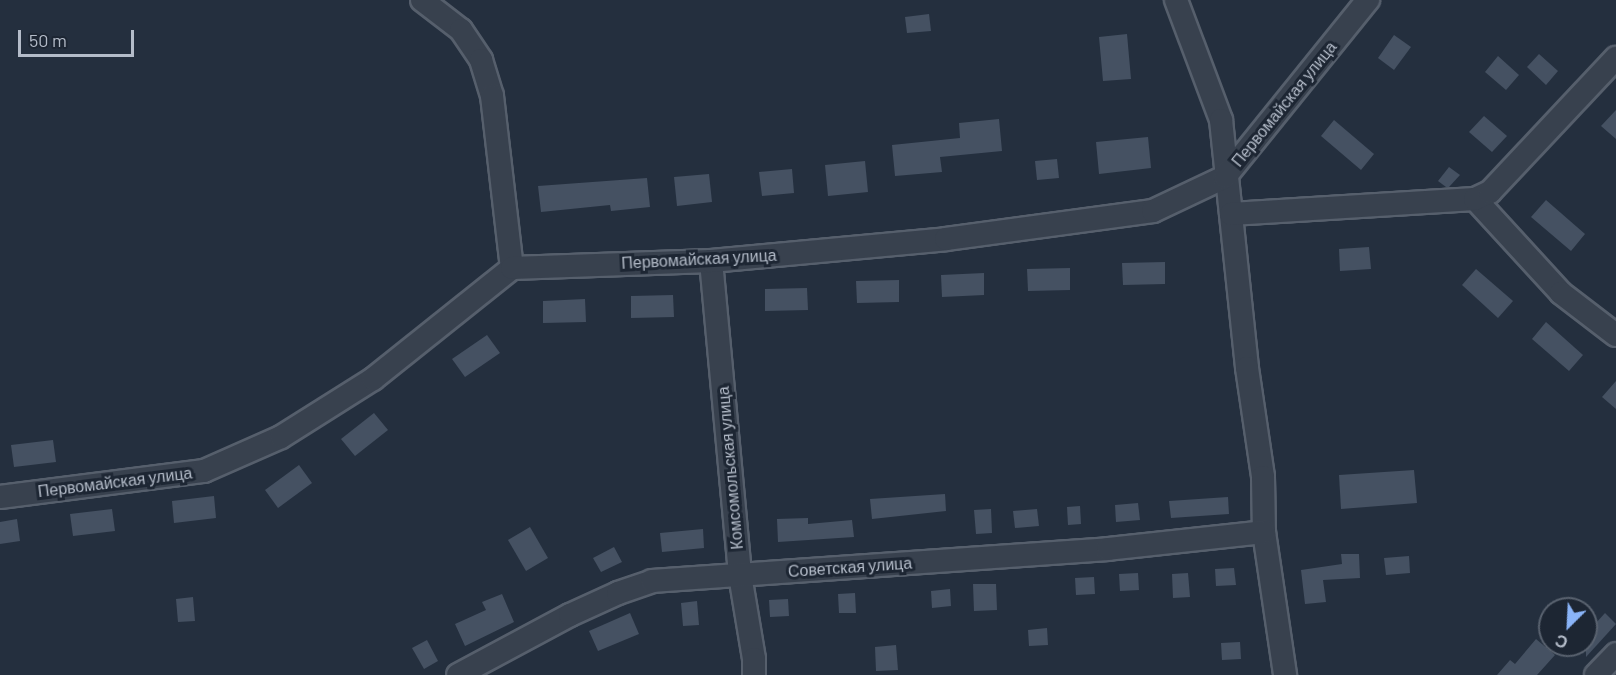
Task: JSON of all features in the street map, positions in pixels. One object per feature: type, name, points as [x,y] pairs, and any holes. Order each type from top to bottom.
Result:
[{"type":"street","points":[[422,0],[461,30],[481,60],[492,96],[512,268]]},
{"type":"street","points":[[1176,0],[1221,120],[1246,368],[1263,477],[1264,532],[1285,675]]},
{"type":"street","name":"Первомайская улица","points":[[0,497],[204,471],[281,437],[373,379],[512,268],[711,261],[946,239],[1153,211],[1225,177],[1368,0]]},
{"type":"street","points":[[1232,214],[1475,199],[1490,192],[1616,58]]},
{"type":"street","points":[[1475,199],[1561,293],[1616,335]]},
{"type":"street","name":"Комсомольская улица","points":[[711,261],[740,575],[754,659],[754,675]]},
{"type":"street","name":"Советская улица","points":[[458,675],[618,593],[652,581],[1108,549],[1264,532]]},
{"type":"street","points":[[1596,675],[1616,654]]},
{"type":"building","points":[[929,14],[931,31],[907,33],[905,17]]},
{"type":"building","points":[[1127,34],[1131,79],[1103,81],[1099,37]]},
{"type":"building","points":[[1394,35],[1411,47],[1394,70],[1378,58]]},
{"type":"building","points":[[1539,54],[1558,71],[1546,85],[1527,67]]},
{"type":"building","points":[[1498,56],[1519,75],[1506,90],[1485,72]]},
{"type":"building","points":[[1616,110],[1616,139],[1601,126]]},
{"type":"building","points":[[1484,116],[1507,136],[1492,152],[1469,132]]},
{"type":"building","points":[[999,119],[1002,151],[940,157],[942,172],[895,176],[892,145],[960,138],[959,123]]},
{"type":"building","points":[[1334,120],[1374,154],[1361,170],[1321,136]]},
{"type":"building","points":[[1148,137],[1151,168],[1099,174],[1096,142]]},
{"type":"building","points":[[1057,159],[1059,178],[1037,180],[1035,161]]},
{"type":"building","points":[[865,161],[868,192],[828,196],[825,165]]},
{"type":"building","points":[[1449,167],[1460,175],[1449,187],[1446,187],[1438,181]]},
{"type":"building","points":[[792,169],[794,193],[762,196],[759,172]]},
{"type":"building","points":[[709,174],[712,202],[677,206],[674,177]]},
{"type":"building","points":[[647,178],[650,207],[611,211],[610,205],[541,212],[538,186]]},
{"type":"building","points":[[1546,200],[1585,234],[1571,251],[1531,217]]},
{"type":"building","points":[[1369,247],[1371,269],[1340,271],[1339,249]]},
{"type":"building","points":[[1165,262],[1165,284],[1123,285],[1122,263]]},
{"type":"building","points":[[1070,268],[1070,290],[1028,291],[1027,269]]},
{"type":"building","points":[[1476,269],[1513,301],[1498,318],[1462,285]]},
{"type":"building","points":[[984,273],[984,295],[942,297],[941,275]]},
{"type":"building","points":[[899,280],[899,302],[857,303],[856,281]]},
{"type":"building","points":[[807,288],[808,310],[765,311],[765,289]]},
{"type":"building","points":[[673,295],[674,317],[631,318],[631,296]]},
{"type":"building","points":[[585,299],[586,322],[543,323],[543,301]]},
{"type":"building","points":[[1546,322],[1583,355],[1569,371],[1532,339]]},
{"type":"building","points":[[487,335],[500,353],[465,377],[452,359]]},
{"type":"building","points":[[1616,381],[1616,409],[1602,397]]},
{"type":"building","points":[[374,413],[388,430],[355,456],[341,439]]},
{"type":"building","points":[[53,440],[56,462],[14,467],[11,445]]},
{"type":"building","points":[[299,465],[312,483],[278,508],[265,490]]},
{"type":"building","points":[[1414,470],[1417,503],[1341,509],[1339,475]]},
{"type":"building","points":[[945,494],[946,511],[872,519],[870,499]]},
{"type":"building","points":[[214,496],[216,518],[174,523],[172,501]]},
{"type":"building","points":[[1228,497],[1229,514],[1171,518],[1169,501]]},
{"type":"building","points":[[1138,503],[1140,520],[1116,522],[1115,505]]},
{"type":"building","points":[[1080,506],[1081,524],[1068,525],[1067,507]]},
{"type":"building","points":[[112,509],[115,531],[73,536],[70,514]]},
{"type":"building","points":[[991,509],[992,533],[976,534],[974,510]]},
{"type":"building","points":[[1037,509],[1039,526],[1015,528],[1013,511]]},
{"type":"building","points":[[808,518],[808,524],[852,520],[854,537],[778,542],[777,519]]},
{"type":"building","points":[[17,519],[20,541],[0,544],[0,522]]},
{"type":"building","points":[[530,527],[548,558],[526,571],[508,540]]},
{"type":"building","points":[[703,529],[704,548],[662,552],[660,533]]},
{"type":"building","points":[[614,547],[622,562],[601,572],[593,558]]},
{"type":"building","points":[[1341,554],[1359,554],[1360,578],[1323,580],[1326,602],[1305,604],[1301,570],[1342,564]]},
{"type":"building","points":[[1409,556],[1410,573],[1386,575],[1384,558]]},
{"type":"building","points":[[1234,568],[1236,585],[1216,586],[1215,569]]},
{"type":"building","points":[[1138,573],[1139,590],[1120,591],[1119,574]]},
{"type":"building","points":[[1188,573],[1190,597],[1173,598],[1172,574]]},
{"type":"building","points":[[1094,577],[1095,594],[1076,595],[1075,578]]},
{"type":"building","points":[[973,584],[996,584],[997,610],[974,611]]},
{"type":"building","points":[[950,589],[951,606],[932,608],[931,591]]},
{"type":"building","points":[[855,593],[856,613],[839,613],[838,594]]},
{"type":"building","points":[[502,594],[514,622],[465,646],[455,624],[486,610],[482,602]]},
{"type":"building","points":[[193,597],[195,621],[178,622],[176,599]]},
{"type":"building","points":[[788,599],[789,616],[770,617],[769,600]]},
{"type":"building","points":[[697,601],[699,625],[683,626],[681,603]]},
{"type":"building","points":[[630,613],[639,634],[598,651],[589,631]]},
{"type":"building","points":[[1605,613],[1616,624],[1598,644],[1598,621]]},
{"type":"building","points":[[1047,628],[1048,645],[1029,646],[1028,630]]},
{"type":"building","points":[[1536,639],[1538,641],[1538,657],[1553,657],[1537,675],[1497,675],[1510,660],[1515,664]]},
{"type":"building","points":[[427,640],[438,661],[424,669],[412,648]]},
{"type":"building","points":[[1240,642],[1241,659],[1222,660],[1221,643]]},
{"type":"building","points":[[896,645],[898,670],[876,671],[875,647]]}]
